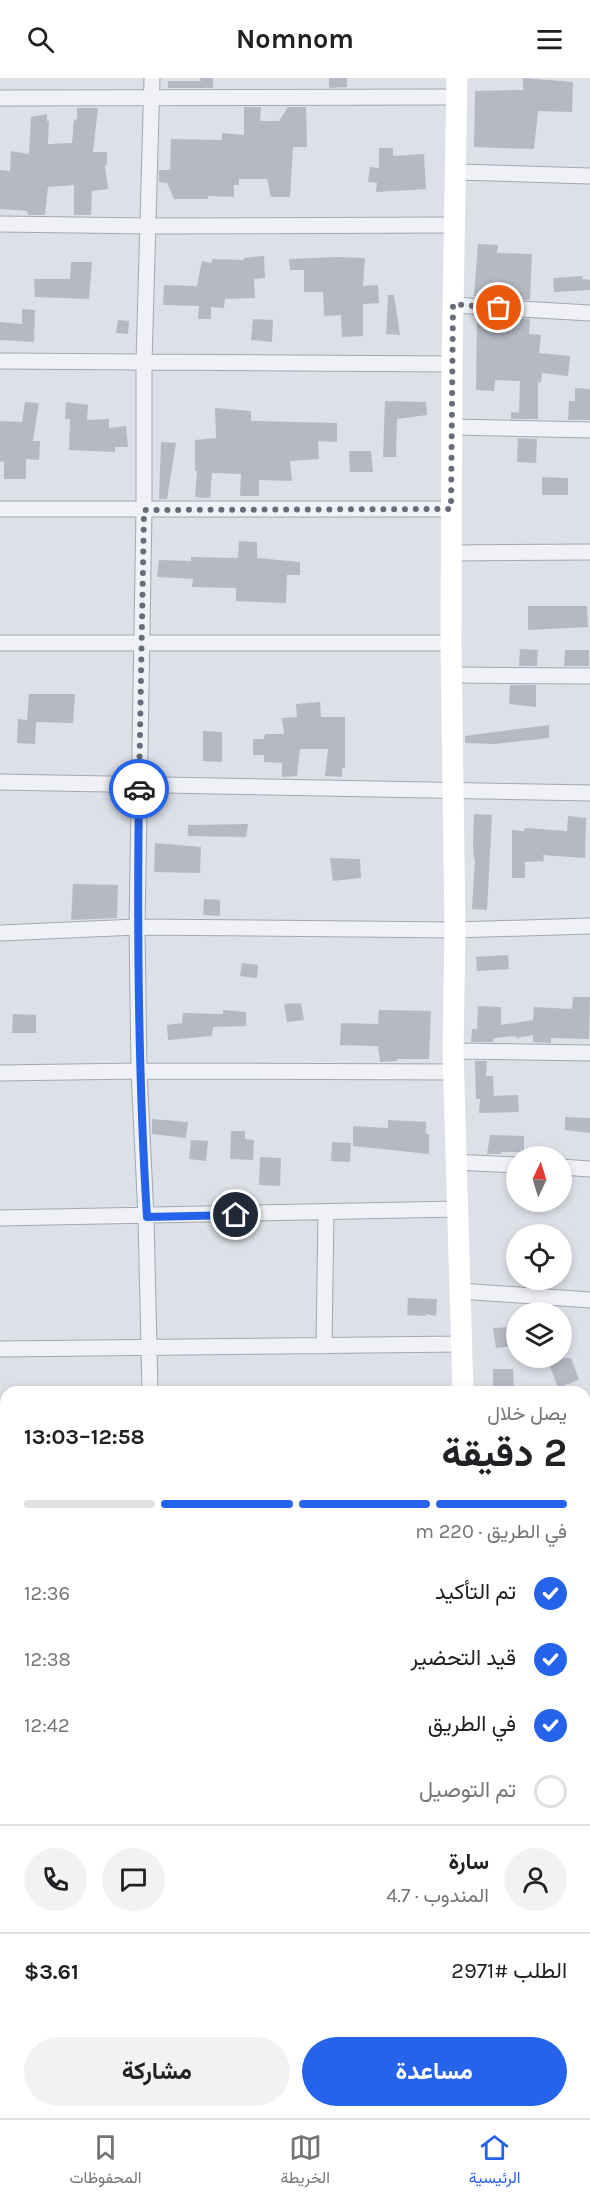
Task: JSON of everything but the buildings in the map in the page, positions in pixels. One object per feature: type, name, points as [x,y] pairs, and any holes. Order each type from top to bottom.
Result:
[{"type":"street","points":[[150,1386],[147,1217],[139,1071],[137,927],[144,510],[144,362],[152,78]]},
{"type":"street","points":[[0,98],[457,87],[452,364],[451,643],[455,930],[453,1062],[463,1386]]},
{"type":"street","points":[[456,172],[590,176]]},
{"type":"street","points":[[0,224],[454,225]]},
{"type":"street","points":[[453,304],[590,313]]},
{"type":"street","points":[[0,361],[452,364]]},
{"type":"street","points":[[452,427],[590,430]]},
{"type":"street","points":[[0,509],[451,509]]},
{"type":"street","points":[[451,552],[590,552]]},
{"type":"street","points":[[0,643],[451,643]]},
{"type":"street","points":[[452,675],[590,676]]},
{"type":"street","points":[[0,782],[590,793]]},
{"type":"street","points":[[0,933],[137,927],[455,930],[590,926]]},
{"type":"street","points":[[0,1072],[139,1071],[453,1062],[590,1053]]},
{"type":"street","points":[[455,1162],[506,1165]]},
{"type":"street","points":[[572,1168],[590,1169]]},
{"type":"street","points":[[0,1218],[147,1217],[457,1209]]},
{"type":"street","points":[[324,1346],[326,1212]]},
{"type":"street","points":[[460,1292],[590,1300]]},
{"type":"street","points":[[0,1349],[462,1344]]},
{"type":"way so far","points":[[139,789],[144,510],[451,509],[453,304],[499,308]]},
{"type":"route","points":[[139,789],[137,927],[139,1071],[147,1217],[236,1215]]}]
